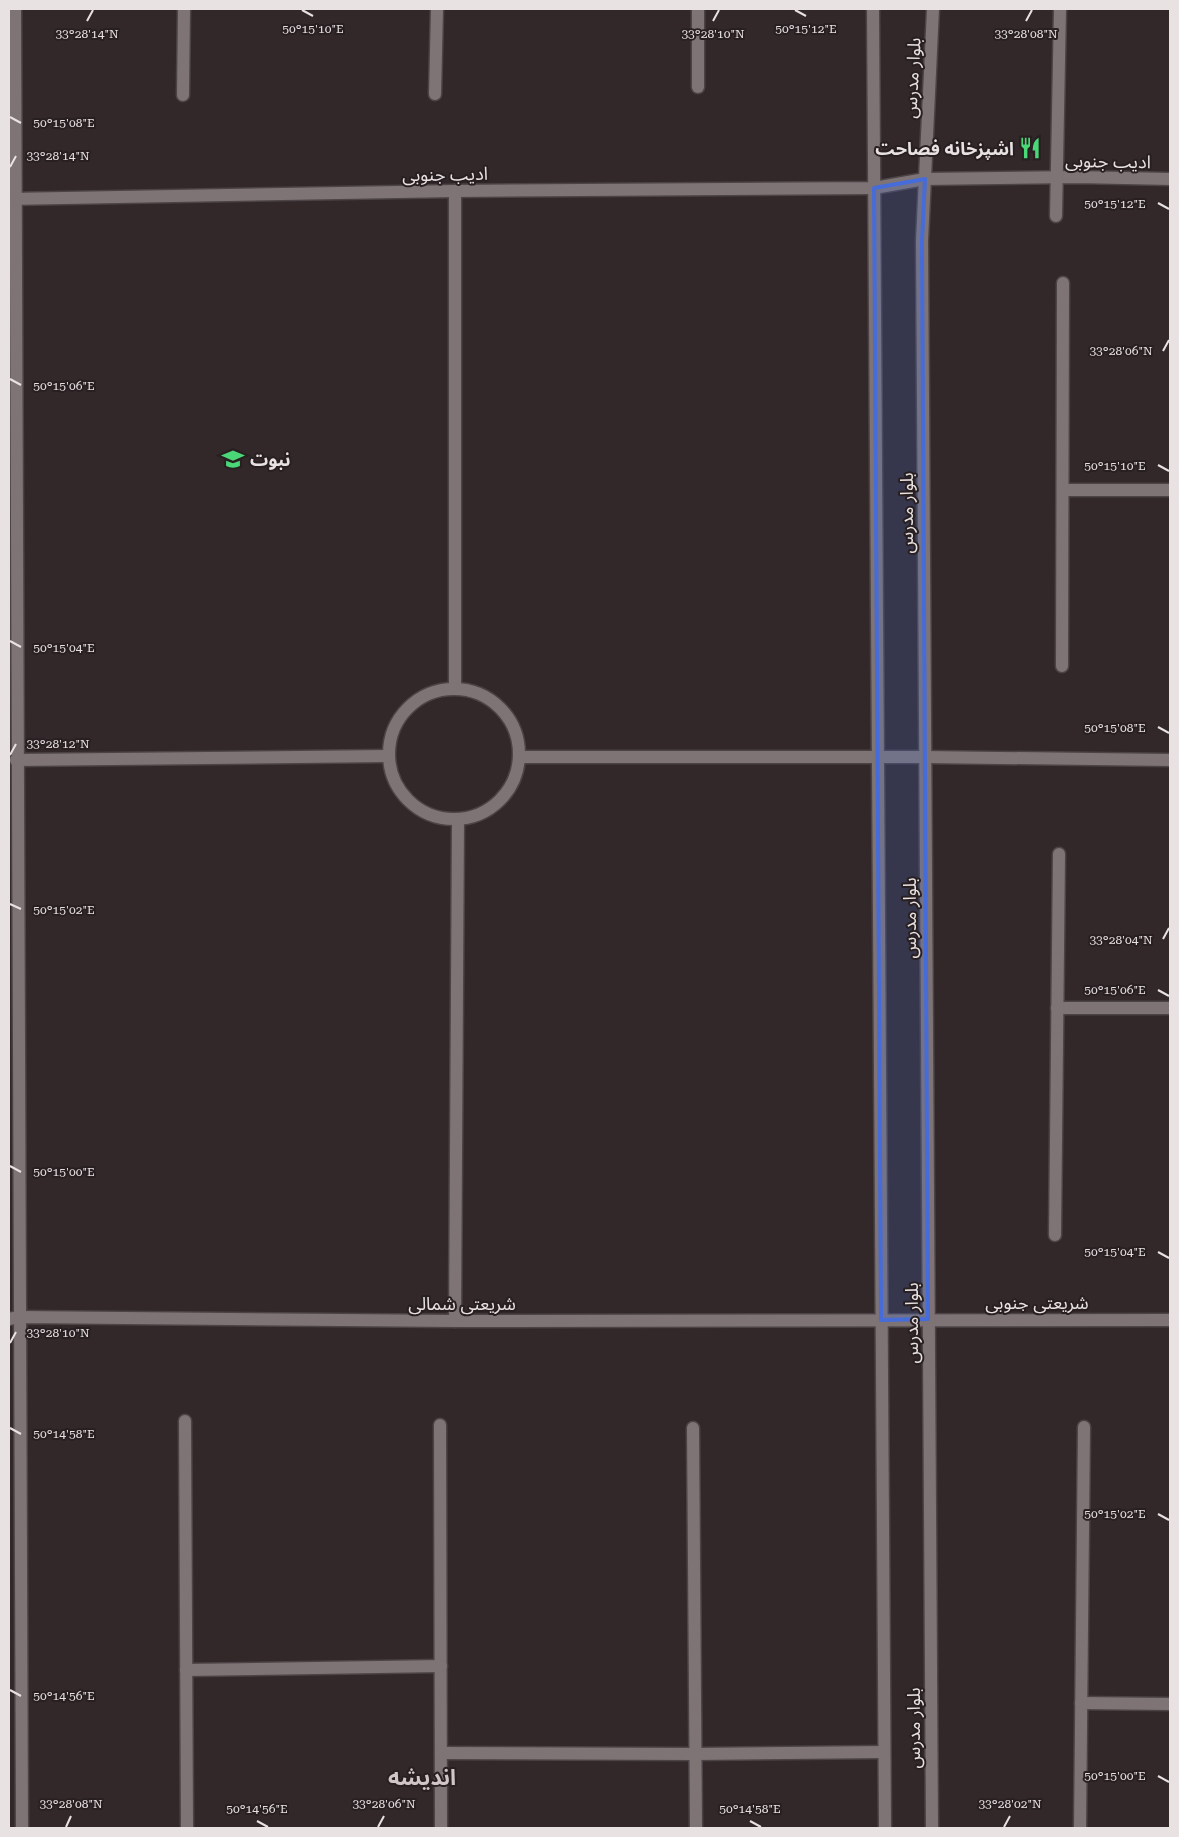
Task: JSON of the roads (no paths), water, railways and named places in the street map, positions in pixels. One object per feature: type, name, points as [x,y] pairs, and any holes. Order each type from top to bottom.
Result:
[{"type":"street","points":[[15,9],[13,199],[16,760],[14,1318],[22,1828]]},
{"type":"street","points":[[183,95],[184,9]]},
{"type":"street","points":[[435,94],[437,9]]},
{"type":"street","points":[[698,9],[698,87]]},
{"type":"street","name":"بلوار مدرس","points":[[873,9],[876,757],[885,1828]]},
{"type":"street","name":"بلوار مدرس","points":[[932,1828],[922,241],[933,9]]},
{"type":"street","points":[[1056,216],[1060,9]]},
{"type":"street","name":"ادیب جنوبی","points":[[13,199],[455,191],[874,188],[925,179],[1077,177],[1170,179]]},
{"type":"street","points":[[454,688],[455,191]]},
{"type":"street","points":[[1062,666],[1063,283]]},
{"type":"street","points":[[1063,490],[1170,490]]},
{"type":"street","points":[[454,688],[488,698],[500,710],[512,723],[520,757],[510,788],[505,794],[488,811],[458,821],[424,814],[397,790],[387,756],[396,722],[414,703],[421,696],[454,688]]},
{"type":"street","points":[[16,760],[387,756]]},
{"type":"street","points":[[520,757],[925,757],[1170,760]]},
{"type":"street","points":[[455,1321],[458,821]]},
{"type":"street","points":[[1055,1235],[1059,854]]},
{"type":"street","points":[[1057,1008],[1170,1008]]},
{"type":"street","name":"شریعتی شمالی","points":[[14,1318],[455,1321],[904,1319]]},
{"type":"street","name":"شریعتی جنوبی","points":[[904,1319],[1170,1320]]},
{"type":"street","points":[[185,1421],[186,1828]]},
{"type":"street","points":[[440,1425],[442,1828]]},
{"type":"street","points":[[693,1428],[696,1828]]},
{"type":"street","points":[[1080,1828],[1084,1428]]},
{"type":"street","points":[[186,1670],[441,1666]]},
{"type":"street","points":[[1081,1703],[1170,1704]]},
{"type":"street","points":[[441,1753],[695,1754],[884,1752]]},
{"type":"place","name":"اشپزخانه فصاحت","points":[[1030,148]]},
{"type":"place","name":"نبوت","points":[[233,459]]},
{"type":"district","name":"اندیشه","points":[[422,1777]]}]
